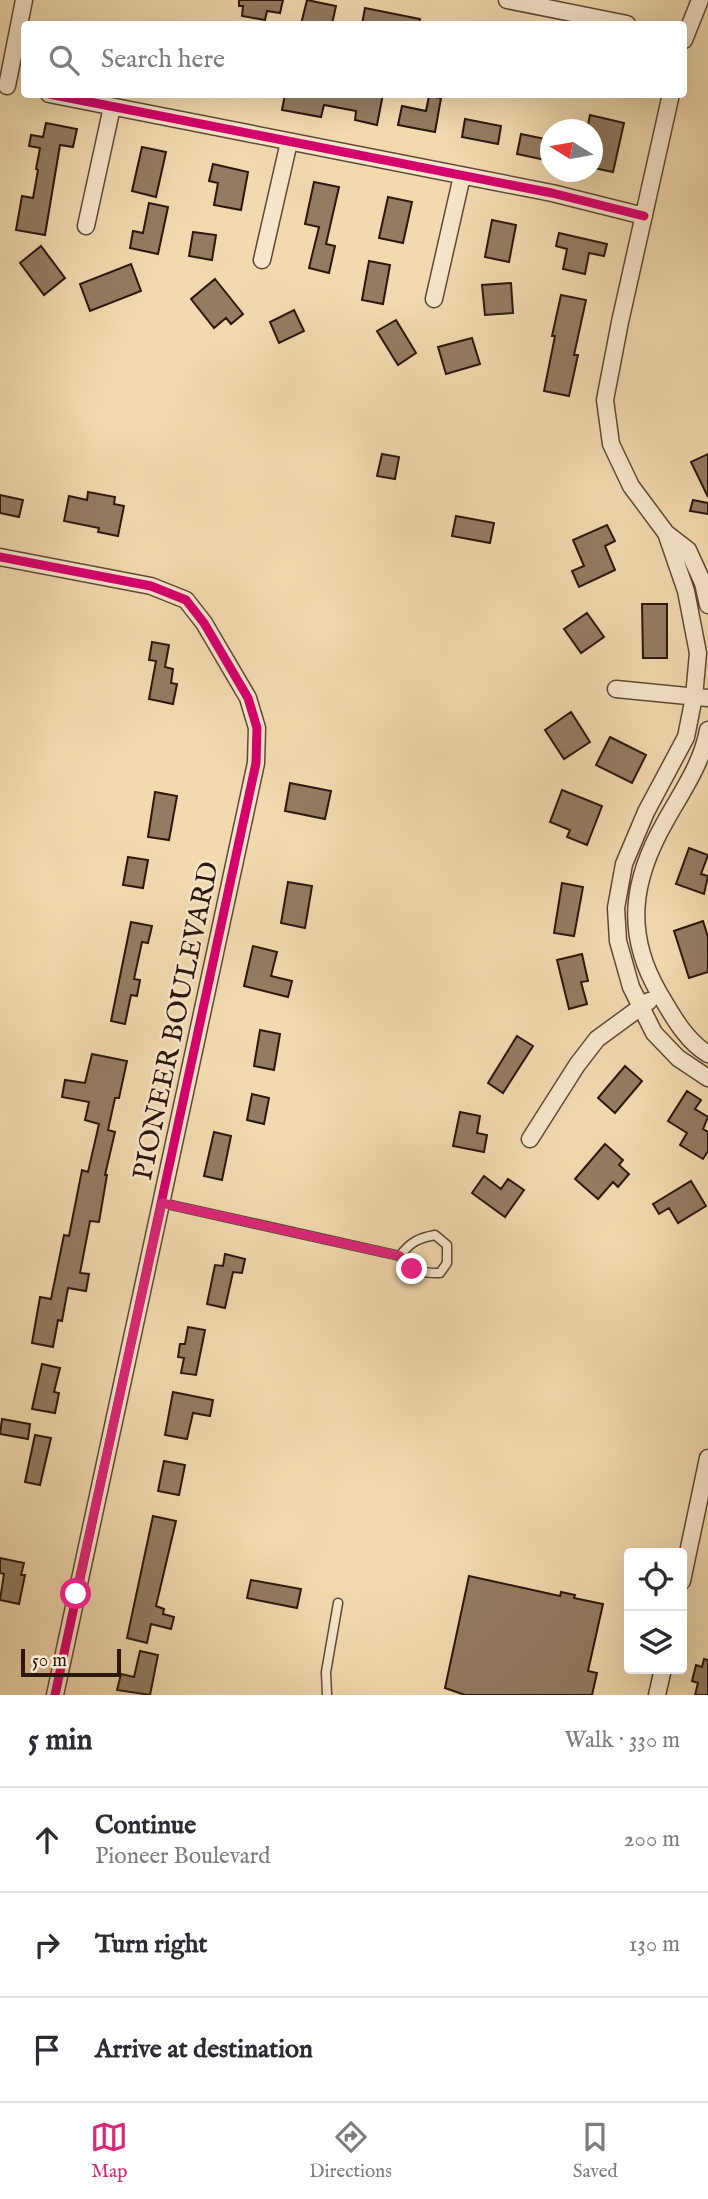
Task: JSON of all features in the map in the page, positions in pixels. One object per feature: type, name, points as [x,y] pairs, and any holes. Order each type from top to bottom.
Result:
[{"type":"street","points":[[21,89],[3,86],[24,0]]},
{"type":"street","points":[[508,0],[611,21]]},
{"type":"street","points":[[687,31],[700,0]]},
{"type":"street","points":[[68,98],[552,193],[644,216]]},
{"type":"street","points":[[669,98],[620,322],[606,400],[611,444],[631,486],[666,533],[688,550],[703,583],[708,604]]},
{"type":"street","points":[[86,226],[112,107]]},
{"type":"street","points":[[262,260],[289,142]]},
{"type":"street","points":[[434,299],[463,176]]},
{"type":"street","points":[[666,533],[686,591],[698,653],[701,697],[686,737],[646,812],[624,864],[616,908],[618,942],[631,987],[654,1032],[678,1058],[708,1078]]},
{"type":"street","name":"PIONEER BOULEVARD","points":[[0,557],[151,586],[186,600],[204,624],[248,698],[257,728],[256,763],[55,1695]]},
{"type":"street","points":[[616,689],[701,697]]},
{"type":"street","points":[[708,730],[691,777],[646,857],[636,902],[639,949],[649,976],[675,1021],[701,1050],[708,1054]]},
{"type":"street","points":[[530,1139],[577,1065],[597,1039],[659,993]]},
{"type":"street","points":[[687,1557],[708,1458]]},
{"type":"street","points":[[657,1695],[662,1674]]},
{"type":"lane","points":[[162,1203],[400,1256],[412,1269],[426,1274],[440,1273],[447,1263],[447,1245],[435,1235],[417,1239],[406,1247],[400,1256]]},
{"type":"lane","points":[[327,1695],[326,1672],[338,1603]]},
{"type":"building","points":[[239,0],[283,0],[280,13],[267,11],[265,20],[242,16],[243,6],[239,6]]},
{"type":"building","points":[[307,0],[336,6],[333,21],[302,21]]},
{"type":"building","points":[[365,8],[420,19],[420,21],[363,21]]},
{"type":"building","points":[[284,98],[382,98],[377,125],[355,120],[356,111],[324,105],[321,117],[282,110]]},
{"type":"building","points":[[429,98],[441,98],[435,132],[398,125],[402,106],[426,111]]},
{"type":"building","points":[[590,115],[624,123],[613,172],[603,170],[603,119],[589,119]]},
{"type":"building","points":[[465,119],[501,126],[498,144],[462,137]]},
{"type":"building","points":[[46,123],[77,129],[73,147],[60,145],[45,235],[16,230],[22,196],[33,198],[38,170],[40,148],[29,146],[31,135],[43,137]]},
{"type":"building","points":[[521,134],[540,138],[540,159],[517,154]]},
{"type":"building","points":[[142,147],[166,152],[156,197],[132,191]]},
{"type":"building","points":[[213,164],[248,172],[241,210],[214,205],[218,183],[209,181]]},
{"type":"building","points":[[314,182],[339,187],[326,244],[335,246],[329,273],[309,268],[319,227],[305,224]]},
{"type":"building","points":[[388,197],[412,202],[403,243],[379,238]]},
{"type":"building","points":[[149,203],[168,207],[158,254],[130,248],[133,231],[143,233]]},
{"type":"building","points":[[492,220],[516,225],[509,262],[485,257]]},
{"type":"building","points":[[193,232],[216,235],[212,260],[189,256]]},
{"type":"building","points":[[559,233],[607,244],[604,256],[589,253],[585,274],[563,269],[567,249],[556,246]]},
{"type":"building","points":[[41,246],[65,278],[44,295],[20,263]]},
{"type":"building","points":[[369,261],[390,265],[383,304],[362,300]]},
{"type":"building","points":[[131,264],[141,291],[90,311],[80,284]]},
{"type":"building","points":[[215,279],[243,314],[231,324],[226,318],[214,328],[191,299]]},
{"type":"building","points":[[511,283],[513,313],[485,315],[482,285]]},
{"type":"building","points":[[561,295],[586,300],[574,355],[578,355],[569,396],[544,391]]},
{"type":"building","points":[[294,310],[304,331],[279,343],[270,322]]},
{"type":"building","points":[[396,320],[416,353],[398,365],[377,331]]},
{"type":"building","points":[[472,338],[480,364],[446,374],[438,347]]},
{"type":"building","points":[[382,454],[399,457],[395,479],[377,476]]},
{"type":"building","points":[[708,454],[708,497],[691,462]]},
{"type":"building","points":[[88,492],[115,497],[114,504],[124,506],[118,536],[98,532],[99,528],[64,521],[69,496],[87,500]]},
{"type":"building","points":[[0,495],[23,500],[19,517],[0,513]]},
{"type":"building","points":[[693,500],[708,503],[708,514],[690,511]]},
{"type":"building","points":[[456,516],[494,523],[490,543],[452,536]]},
{"type":"building","points":[[607,525],[615,541],[605,546],[615,570],[579,587],[572,571],[584,566],[573,540]]},
{"type":"building","points":[[642,604],[667,604],[667,658],[643,658]]},
{"type":"building","points":[[587,613],[604,637],[581,653],[564,629]]},
{"type":"building","points":[[152,642],[169,645],[165,667],[173,669],[171,683],[177,684],[173,704],[149,699],[156,661],[149,660]]},
{"type":"building","points":[[571,712],[590,742],[564,759],[545,730]]},
{"type":"building","points":[[610,737],[646,755],[632,783],[596,765]]},
{"type":"building","points":[[290,783],[331,791],[325,819],[285,811]]},
{"type":"building","points":[[562,790],[602,806],[587,845],[567,837],[570,830],[550,822]]},
{"type":"building","points":[[155,792],[177,796],[169,840],[148,837]]},
{"type":"building","points":[[689,848],[708,855],[701,874],[708,876],[704,894],[676,884]]},
{"type":"building","points":[[128,857],[148,860],[143,888],[123,885]]},
{"type":"building","points":[[288,882],[312,886],[305,928],[281,923]]},
{"type":"building","points":[[562,883],[583,887],[574,936],[554,933]]},
{"type":"building","points":[[703,921],[708,937],[708,972],[689,978],[674,931]]},
{"type":"building","points":[[131,922],[152,926],[148,943],[142,942],[134,979],[140,980],[137,996],[131,995],[125,1024],[111,1021]]},
{"type":"building","points":[[253,946],[277,952],[271,976],[292,981],[288,997],[244,986]]},
{"type":"building","points":[[582,954],[588,981],[581,982],[587,1004],[569,1009],[557,960]]},
{"type":"building","points":[[260,1030],[280,1034],[274,1070],[254,1066]]},
{"type":"building","points":[[517,1036],[533,1046],[503,1093],[488,1083]]},
{"type":"building","points":[[92,1054],[127,1061],[119,1098],[115,1098],[108,1130],[115,1132],[105,1175],[99,1222],[90,1221],[80,1273],[89,1274],[86,1291],[68,1288],[62,1321],[58,1320],[53,1347],[32,1343],[40,1297],[51,1299],[64,1235],[69,1236],[82,1170],[88,1172],[99,1124],[85,1120],[89,1102],[62,1097],[65,1080],[85,1083]]},
{"type":"building","points":[[625,1066],[642,1081],[615,1113],[598,1098]]},
{"type":"building","points":[[687,1091],[701,1100],[695,1109],[708,1117],[703,1129],[708,1132],[708,1151],[703,1159],[680,1145],[687,1133],[668,1121]]},
{"type":"building","points":[[252,1094],[269,1098],[264,1124],[247,1120]]},
{"type":"building","points":[[460,1112],[480,1116],[477,1133],[487,1135],[484,1152],[453,1146]]},
{"type":"building","points":[[214,1132],[231,1136],[222,1180],[204,1176]]},
{"type":"building","points":[[605,1144],[623,1160],[619,1165],[629,1174],[618,1187],[613,1182],[598,1199],[575,1179]]},
{"type":"building","points":[[484,1176],[501,1189],[508,1179],[524,1190],[505,1217],[472,1193]]},
{"type":"building","points":[[691,1181],[706,1206],[678,1223],[669,1208],[659,1214],[653,1204]]},
{"type":"building","points":[[225,1254],[245,1259],[242,1273],[233,1272],[225,1308],[207,1304],[215,1265],[223,1266]]},
{"type":"building","points":[[188,1327],[205,1330],[196,1375],[181,1373],[184,1358],[178,1357],[180,1344],[185,1344]]},
{"type":"building","points":[[42,1364],[60,1368],[54,1392],[59,1393],[55,1413],[32,1409]]},
{"type":"building","points":[[173,1392],[213,1400],[210,1416],[193,1413],[187,1439],[165,1435]]},
{"type":"building","points":[[2,1419],[30,1424],[28,1439],[0,1434]]},
{"type":"building","points":[[35,1435],[51,1438],[40,1485],[25,1482]]},
{"type":"building","points":[[164,1461],[185,1465],[179,1495],[158,1491]]},
{"type":"building","points":[[153,1516],[176,1521],[156,1606],[164,1609],[163,1614],[174,1617],[171,1629],[151,1624],[147,1643],[127,1638]]},
{"type":"building","points":[[0,1558],[24,1563],[21,1575],[25,1575],[19,1604],[0,1600],[4,1574],[0,1573]]},
{"type":"building","points":[[469,1576],[560,1596],[561,1592],[575,1595],[574,1598],[603,1604],[588,1671],[597,1673],[592,1695],[465,1695],[445,1688]]},
{"type":"building","points":[[251,1580],[301,1589],[297,1608],[247,1598]]},
{"type":"building","points":[[140,1651],[158,1655],[150,1695],[117,1690],[121,1674],[134,1677]]},
{"type":"building","points":[[704,1659],[708,1660],[708,1695],[695,1695],[698,1683],[692,1681],[696,1665],[702,1667]]},
{"type":"cycle path","points":[[69,98],[552,193],[644,216]]},
{"type":"cycle path","points":[[0,557],[151,586],[186,600],[204,623],[248,698],[257,728],[256,763],[55,1695]]},
{"type":"route","points":[[76,1594],[162,1203],[400,1256],[412,1269]]}]
